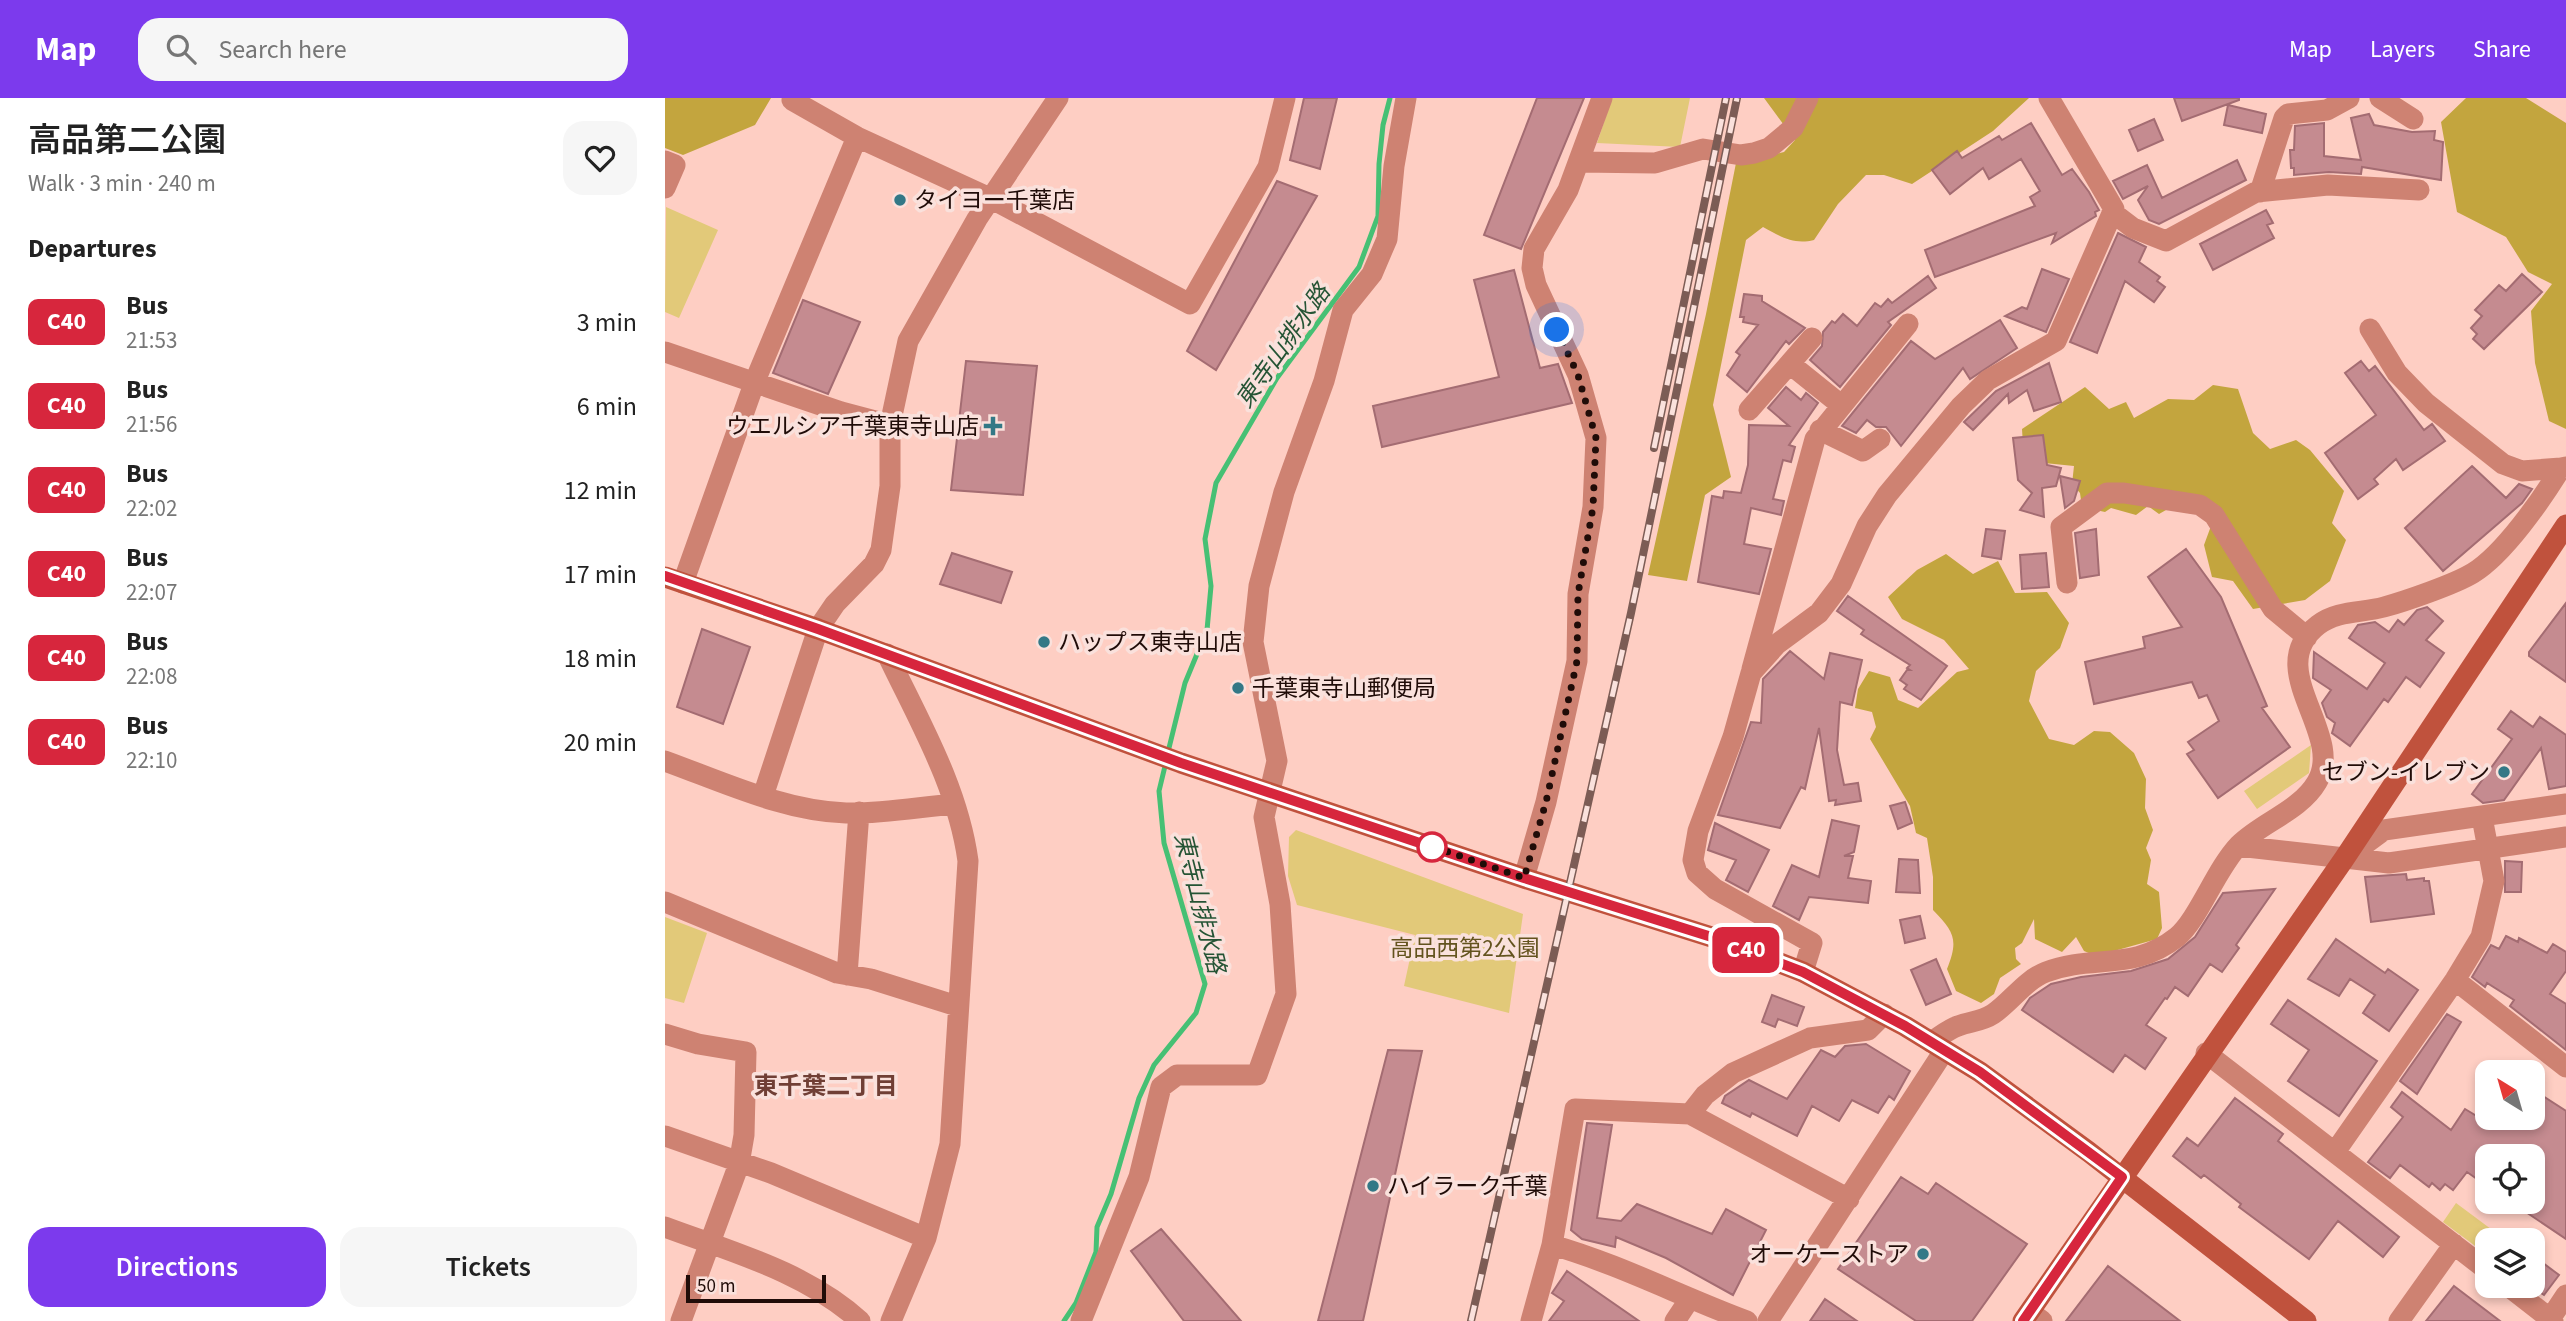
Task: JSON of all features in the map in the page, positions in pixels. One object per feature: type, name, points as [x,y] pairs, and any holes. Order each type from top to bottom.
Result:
[{"type":"street","points":[[763,796],[818,629],[835,604],[874,564],[881,550],[890,486],[890,425],[908,341],[950,265],[1058,98]]},
{"type":"street","points":[[792,100],[857,137],[992,199],[1190,304],[1268,167],[1285,98]]},
{"type":"street","points":[[1081,1321],[1139,1177],[1161,1087],[1177,1075],[1257,1075],[1286,994],[1280,904],[1264,817],[1277,761],[1253,642],[1259,586],[1284,492],[1324,381],[1343,310],[1372,274],[1387,239],[1394,166],[1406,98]]},
{"type":"street","points":[[1524,878],[1546,802],[1577,661],[1578,594],[1593,507],[1596,438],[1578,375],[1536,285],[1532,268],[1534,249],[1580,162],[1602,98]]},
{"type":"street","points":[[1580,162],[1655,163],[1703,149],[1741,155],[1754,153],[1769,148],[1793,128],[1808,98]]},
{"type":"street","points":[[1751,673],[1777,644],[1819,613],[1842,584],[1867,526],[1887,495],[1961,407],[1988,380],[2056,341],[2113,209],[2049,98]]},
{"type":"street","points":[[2260,192],[2284,118],[2288,114],[2327,110],[2349,98]]},
{"type":"street","points":[[2379,98],[2413,119]]},
{"type":"street","points":[[857,137],[674,580],[818,629],[1181,763],[1524,878],[1718,939],[1803,972],[1884,1014],[2020,1100],[2306,1321]]},
{"type":"street","points":[[665,161],[675,165],[665,188]]},
{"type":"street","points":[[2112,212],[2133,228],[2166,241],[2260,192],[2328,185],[2419,190]]},
{"type":"street","points":[[1803,972],[1812,943],[1715,889],[1697,873],[1693,860],[1697,831],[1733,737],[1820,430],[1908,324]]},
{"type":"street","points":[[2370,329],[2397,373],[2427,403],[2503,464],[2522,471],[2563,467]]},
{"type":"street","points":[[1749,410],[1812,338]]},
{"type":"street","points":[[665,352],[841,412],[890,425]]},
{"type":"street","points":[[1790,364],[1841,405]]},
{"type":"street","points":[[1820,430],[1863,451],[1880,439]]},
{"type":"street","points":[[1768,1321],[1849,1199],[1938,1046],[1958,1026],[1983,1021],[2043,973],[2058,968],[2133,960],[2167,944],[2181,934],[2238,846],[2309,794],[2323,768],[2319,731],[2299,679],[2300,654],[2307,637],[2319,624],[2351,612],[2383,608],[2473,573],[2543,498],[2563,467]]},
{"type":"street","points":[[2067,583],[2061,527],[2107,493],[2124,493],[2200,505],[2214,515],[2273,609],[2307,637]]},
{"type":"street","points":[[2032,1318],[2122,1177],[2206,1053],[2344,859],[2566,525]]},
{"type":"street","points":[[887,654],[940,763],[964,837],[968,861],[950,1144],[926,1238],[891,1321]]},
{"type":"street","points":[[665,761],[763,796],[810,809],[859,812],[954,804]]},
{"type":"street","points":[[2344,859],[2384,830],[2566,804]]},
{"type":"street","points":[[847,975],[859,812]]},
{"type":"street","points":[[2335,1152],[2455,981],[2481,937],[2494,881],[2482,817]]},
{"type":"street","points":[[2238,846],[2389,863],[2566,837]]},
{"type":"street","points":[[665,902],[847,975],[957,1006]]},
{"type":"street","points":[[2455,981],[2566,1067]]},
{"type":"street","points":[[1690,1114],[1705,1095],[1733,1073],[1810,1038],[1868,1030],[1884,1014]]},
{"type":"street","points":[[665,1034],[698,1044],[746,1052],[744,1135],[739,1164],[681,1321]]},
{"type":"street","points":[[2206,1053],[2475,1261]]},
{"type":"street","points":[[1531,1321],[1552,1245],[1575,1109],[1690,1114],[1849,1199]]},
{"type":"street","points":[[665,1136],[771,1173],[926,1238]]},
{"type":"street","points":[[665,1227],[791,1276],[845,1307],[860,1321]]},
{"type":"street","points":[[2399,1321],[2454,1244]]},
{"type":"street","points":[[1552,1245],[1585,1254],[1689,1300],[1747,1321]]},
{"type":"street","points":[[2523,1298],[2551,1320],[2566,1295]]},
{"type":"street","points":[[1675,1321],[1689,1300]]},
{"type":"green space","points":[[1612,98],[1690,98],[1680,147],[1597,143]]},
{"type":"green space","points":[[666,207],[718,230],[679,318],[665,312]]},
{"type":"green space","points":[[2311,745],[2309,773],[2257,809],[2244,791]]},
{"type":"green space","name":"高品西第2公園","points":[[1296,830],[1523,914],[1509,1013],[1404,986],[1415,935],[1297,905],[1288,876],[1289,837]]},
{"type":"green space","points":[[665,917],[707,933],[684,1003],[665,998]]},
{"type":"green space","points":[[2456,1203],[2490,1228],[2475,1228],[2475,1246],[2443,1222]]},
{"type":"shaded area","points":[[665,98],[771,98],[755,125],[683,155],[665,148]]},
{"type":"shaded area","points":[[1764,98],[2029,98],[1993,131],[1912,184],[1884,175],[1866,175],[1838,204],[1814,240],[1794,241],[1763,227],[1746,240],[1713,405],[1731,477],[1705,495],[1687,581],[1648,575],[1706,314],[1736,163],[1784,152],[1795,140]]},
{"type":"shaded area","points":[[2466,98],[2526,98],[2566,123],[2566,429],[2549,421],[2535,363],[2531,311],[2552,284],[2528,272],[2506,237],[2457,212],[2441,122]]},
{"type":"shaded area","points":[[2213,385],[2238,389],[2253,433],[2270,449],[2296,440],[2310,450],[2344,491],[2332,523],[2346,540],[2330,581],[2305,600],[2253,609],[2233,581],[2212,577],[2204,545],[2211,526],[2199,514],[2173,506],[2159,514],[2148,506],[2136,515],[2111,508],[2105,512],[2082,507],[2080,493],[2072,484],[2074,466],[2024,461],[2022,429],[2085,387],[2109,409],[2126,402],[2134,418],[2168,399],[2194,400]]},
{"type":"shaded area","points":[[1946,554],[1973,574],[1998,561],[2015,593],[2047,592],[2069,623],[2060,648],[2036,671],[2029,701],[2049,739],[2074,745],[2094,731],[2110,732],[2134,753],[2146,779],[2145,808],[2153,830],[2146,848],[2151,860],[2147,884],[2159,892],[2162,928],[2157,939],[2096,956],[2084,951],[2076,937],[2062,952],[2035,939],[2034,919],[2022,943],[2015,948],[2016,959],[2021,964],[2000,978],[1994,994],[1981,1003],[1956,991],[1947,969],[1953,950],[1952,936],[1946,924],[1933,910],[1933,877],[1927,838],[1916,833],[1910,806],[1870,739],[1876,727],[1872,712],[1855,708],[1858,689],[1869,671],[1890,677],[1898,700],[1918,708],[1957,672],[1969,669],[1944,640],[1902,619],[1888,597],[1917,570]]},
{"type":"building","points":[[1304,98],[1337,98],[1320,169],[1290,160]]},
{"type":"building","points":[[1537,98],[1584,98],[1521,249],[1484,235]]},
{"type":"building","points":[[2174,98],[2239,98],[2239,100],[2182,121]]},
{"type":"building","points":[[2228,105],[2266,114],[2262,133],[2224,125]]},
{"type":"building","points":[[2369,114],[2374,125],[2412,132],[2435,131],[2434,140],[2443,142],[2441,180],[2362,167],[2361,174],[2329,172],[2294,175],[2290,150],[2294,150],[2295,126],[2324,123],[2324,156],[2361,160],[2351,118]]},
{"type":"building","points":[[2154,119],[2163,140],[2138,151],[2129,130]]},
{"type":"building","points":[[2031,123],[2062,175],[2072,169],[2089,192],[2099,210],[2095,212],[2096,216],[2052,243],[2056,233],[1935,277],[1925,250],[2035,206],[2030,197],[2040,191],[2021,159],[1989,179],[1983,168],[1950,194],[1932,170],[1957,151],[1962,158],[1999,136],[2002,140]]},
{"type":"building","points":[[2237,160],[2246,180],[2159,224],[2149,220],[2138,200],[2148,186],[2123,199],[2113,181],[2147,165],[2162,198]]},
{"type":"building","points":[[1277,181],[1317,196],[1216,370],[1187,351]]},
{"type":"building","points":[[2266,210],[2273,223],[2267,225],[2274,238],[2213,270],[2200,244]]},
{"type":"building","points":[[2118,233],[2146,247],[2139,262],[2160,277],[2157,281],[2165,287],[2154,302],[2125,281],[2097,353],[2070,342]]},
{"type":"building","points":[[2042,269],[2069,279],[2046,332],[2005,316],[2022,307],[2027,309]]},
{"type":"building","points":[[1514,270],[1540,368],[1558,364],[1572,403],[1382,447],[1373,406],[1499,377],[1474,280]]},
{"type":"building","points":[[2522,274],[2542,292],[2484,349],[2473,339],[2477,334],[2471,328],[2482,316],[2475,310],[2499,285],[2506,291]]},
{"type":"building","points":[[1928,276],[1936,288],[1888,322],[1891,325],[1840,387],[1810,360],[1822,346],[1823,332],[1832,321],[1835,323],[1843,314],[1857,326],[1875,303],[1881,307],[1888,299],[1892,303]]},
{"type":"building","points":[[1744,294],[1762,296],[1762,301],[1805,328],[1789,344],[1786,341],[1747,392],[1727,375],[1740,355],[1736,352],[1758,325],[1743,322],[1744,317],[1740,317]]},
{"type":"building","points":[[803,300],[860,322],[828,394],[773,373]]},
{"type":"building","points":[[2000,320],[2017,348],[1970,379],[1963,368],[1901,446],[1886,427],[1876,427],[1867,420],[1856,433],[1842,426],[1911,341],[1935,359]]},
{"type":"building","points":[[966,361],[1037,366],[1023,495],[951,490]]},
{"type":"building","points":[[2361,361],[2369,371],[2375,366],[2424,430],[2432,424],[2445,441],[2403,470],[2396,459],[2374,479],[2378,484],[2358,499],[2325,453],[2376,415],[2345,373]]},
{"type":"building","points":[[2049,363],[2061,402],[2034,411],[2027,390],[2009,403],[2008,394],[1973,430],[1964,422],[1996,391]]},
{"type":"building","points":[[1786,387],[1801,400],[1806,393],[1818,403],[1789,445],[1795,447],[1791,462],[1783,460],[1773,499],[1784,501],[1781,515],[1751,508],[1744,544],[1771,549],[1759,594],[1698,582],[1712,496],[1723,498],[1724,491],[1741,493],[1748,465],[1749,425],[1789,426],[1768,408]]},
{"type":"building","points":[[2043,435],[2047,465],[2061,468],[2056,486],[2042,488],[2044,517],[2020,510],[2032,493],[2018,480],[2013,438]]},
{"type":"building","points":[[2472,466],[2506,498],[2519,484],[2532,489],[2522,503],[2443,571],[2405,528]]},
{"type":"building","points":[[2060,476],[2080,481],[2074,501],[2065,508]]},
{"type":"building","points":[[1986,529],[2005,531],[2001,559],[1982,556]]},
{"type":"building","points":[[2096,529],[2099,575],[2080,578],[2075,533]]},
{"type":"building","points":[[2186,549],[2221,597],[2267,706],[2262,708],[2290,747],[2218,798],[2187,754],[2194,750],[2188,742],[2219,721],[2207,695],[2199,698],[2192,682],[2094,704],[2085,662],[2145,648],[2143,637],[2182,627],[2148,577]]},
{"type":"building","points":[[952,553],[1012,572],[1001,603],[940,584]]},
{"type":"building","points":[[2046,553],[2049,587],[2022,589],[2020,555]]},
{"type":"building","points":[[1848,596],[1947,666],[1921,700],[1904,689],[1907,685],[1900,680],[1907,670],[1910,670],[1907,668],[1910,665],[1861,634],[1864,630],[1837,611]]},
{"type":"building","points":[[2566,603],[2566,682],[2529,656],[2529,652]]},
{"type":"building","points":[[2427,607],[2443,621],[2426,640],[2444,653],[2420,687],[2406,677],[2388,702],[2384,699],[2350,746],[2332,733],[2335,723],[2327,717],[2322,703],[2331,690],[2313,678],[2314,652],[2367,689],[2385,663],[2349,638],[2358,625],[2375,622],[2389,632],[2398,620],[2404,625],[2417,610]]},
{"type":"building","points":[[702,629],[750,647],[723,724],[677,707]]},
{"type":"building","points":[[1790,651],[1824,679],[1830,653],[1862,660],[1852,705],[1840,702],[1837,750],[1844,785],[1858,783],[1861,801],[1835,805],[1836,800],[1829,801],[1819,728],[1805,789],[1801,787],[1780,828],[1718,815],[1751,722],[1761,723],[1763,679]]},
{"type":"building","points":[[2511,711],[2533,727],[2540,717],[2566,735],[2566,786],[2549,789],[2541,748],[2504,800],[2483,803],[2472,794],[2512,739],[2498,729]]},
{"type":"building","points":[[1905,802],[1912,823],[1898,829],[1890,806]]},
{"type":"building","points":[[1832,820],[1859,826],[1854,852],[1844,856],[1853,856],[1848,878],[1871,881],[1868,903],[1809,897],[1799,920],[1773,906],[1792,865],[1819,877]]},
{"type":"building","points":[[1715,823],[1769,850],[1748,892],[1726,880],[1736,860],[1708,850]]},
{"type":"building","points":[[1899,859],[1918,860],[1920,893],[1896,892]]},
{"type":"building","points":[[2505,861],[2522,862],[2521,892],[2505,892]]},
{"type":"building","points":[[2406,874],[2407,880],[2424,878],[2424,881],[2429,881],[2434,914],[2371,922],[2365,877]]},
{"type":"building","points":[[2275,889],[2236,945],[2239,948],[2222,972],[2210,964],[2188,996],[2175,987],[2167,999],[2165,998],[2146,1025],[2166,1038],[2145,1069],[2125,1055],[2113,1072],[2022,1010],[2030,998],[2051,984],[2131,971],[2168,959],[2195,937],[2223,893]]},
{"type":"building","points":[[1920,916],[1925,938],[1905,943],[1900,920]]},
{"type":"building","points":[[2506,936],[2518,942],[2519,938],[2547,953],[2553,944],[2566,952],[2566,971],[2550,994],[2566,1004],[2566,1050],[2510,1006],[2514,1000],[2487,983],[2485,987],[2472,977],[2491,945],[2499,949]]},
{"type":"building","points":[[2336,939],[2385,973],[2388,969],[2418,990],[2389,1031],[2363,1013],[2375,995],[2350,979],[2339,996],[2308,979]]},
{"type":"building","points":[[1936,959],[1951,994],[1926,1005],[1911,970]]},
{"type":"building","points":[[1772,995],[1804,1007],[1797,1026],[1778,1019],[1775,1027],[1762,1022]]},
{"type":"building","points":[[2288,1000],[2377,1061],[2339,1116],[2288,1081],[2309,1050],[2271,1024]]},
{"type":"building","points":[[2447,1014],[2461,1022],[2417,1094],[2400,1081]]},
{"type":"building","points":[[1866,1044],[1910,1071],[1894,1100],[1889,1096],[1878,1113],[1852,1100],[1839,1121],[1812,1106],[1797,1136],[1752,1113],[1750,1117],[1722,1103],[1725,1096],[1749,1080],[1787,1099],[1821,1050],[1835,1057],[1845,1046]]},
{"type":"building","name":"ハイラーク千葉","points":[[1388,1050],[1422,1051],[1363,1321],[1318,1321]]},
{"type":"building","points":[[2402,1092],[2451,1130],[2465,1109],[2475,1115],[2475,1130],[2545,1130],[2545,1097],[2566,1111],[2566,1239],[2529,1214],[2545,1214],[2545,1144],[2475,1144],[2475,1178],[2467,1172],[2453,1190],[2445,1184],[2440,1190],[2432,1183],[2429,1187],[2400,1165],[2390,1178],[2368,1162],[2403,1117],[2391,1107]]},
{"type":"building","points":[[2235,1098],[2283,1134],[2278,1141],[2399,1237],[2383,1257],[2338,1221],[2309,1259],[2239,1207],[2241,1204],[2204,1175],[2201,1178],[2173,1156],[2187,1138],[2198,1146]]},
{"type":"building","points":[[1587,1123],[1612,1125],[1597,1218],[1621,1221],[1637,1204],[1712,1234],[1726,1209],[1766,1230],[1733,1295],[1666,1258],[1616,1237],[1615,1247],[1582,1239],[1571,1230]]},
{"type":"building","points":[[1901,1177],[1928,1194],[1936,1183],[2027,1244],[1972,1321],[1916,1321],[1838,1269]]},
{"type":"building","points":[[1161,1229],[1241,1321],[1184,1321],[1131,1251]]},
{"type":"building","points":[[2545,1264],[2559,1275],[2545,1294]]},
{"type":"building","points":[[2108,1266],[2180,1321],[2066,1321]]},
{"type":"building","points":[[1567,1271],[1639,1321],[1549,1321],[1564,1301],[1552,1293]]},
{"type":"building","points":[[2454,1286],[2500,1321],[2426,1321]]},
{"type":"building","points":[[1825,1299],[1857,1321],[1810,1321]]},
{"type":"waterway","name":"東寺山排水路","points":[[1168,752],[1185,683],[1207,630],[1211,586],[1205,539],[1216,483],[1277,378],[1359,267],[1378,216],[1379,164],[1383,125],[1390,98]]},
{"type":"waterway","name":"東寺山排水路","points":[[1064,1321],[1076,1303],[1096,1252],[1097,1227],[1111,1194],[1139,1098],[1154,1065],[1196,1013],[1205,984],[1164,843],[1159,791],[1166,762]]},
{"type":"railway","points":[[1654,448],[1726,98]]},
{"type":"railway","points":[[1471,1321],[1631,613],[1737,98]]},
{"type":"bus line","name":"C40","points":[[665,576],[818,629],[1181,763],[1524,878],[1718,939],[1803,972],[1884,1014],[1980,1072],[2122,1177],[2023,1321]]},
{"type":"place","name":"タイヨー千葉店","points":[[900,200]]},
{"type":"place","name":"ウエルシア千葉東寺山店","points":[[993,426]]},
{"type":"place","name":"ハップス東寺山店","points":[[1044,642]]},
{"type":"place","name":"千葉東寺山郵便局","points":[[1238,688]]},
{"type":"place","name":"セブン-イレブン","points":[[2504,772]]},
{"type":"place","name":"ハイラーク千葉","points":[[1373,1186]]},
{"type":"place","name":"オーケーストア","points":[[1923,1254]]},
{"type":"district","name":"東千葉二丁目","points":[[826,1086]]},
{"type":"route","points":[[1432,847],[1428,845],[1524,878],[1546,802],[1577,661],[1578,594],[1593,507],[1596,438],[1578,375],[1557,330]]}]
